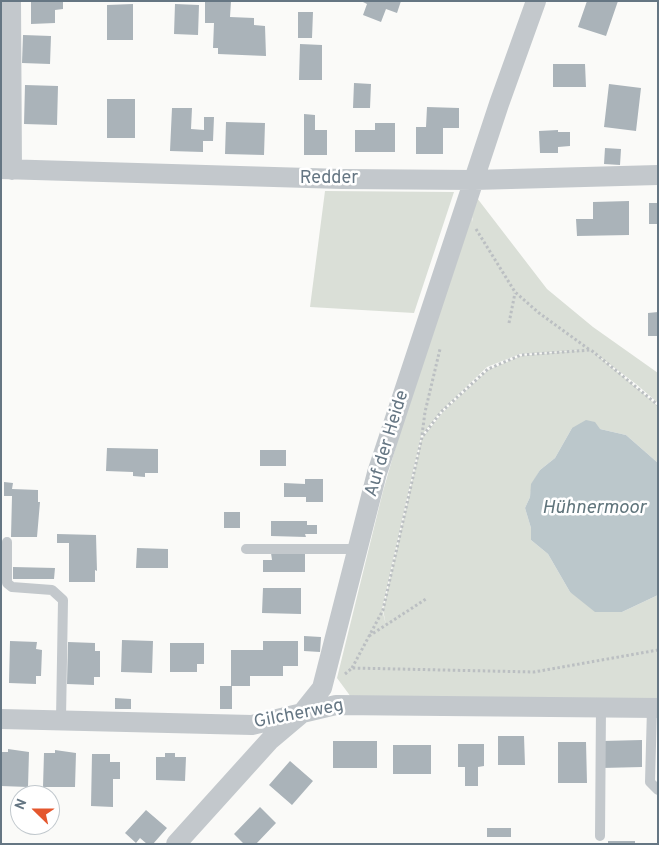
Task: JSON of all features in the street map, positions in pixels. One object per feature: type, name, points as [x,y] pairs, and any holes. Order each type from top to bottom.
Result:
[{"type":"street","points":[[6,170],[11,1]]},
{"type":"street","name":"Auf der Heide","points":[[176,844],[270,740],[302,713],[322,688],[378,473],[474,180],[536,1]]},
{"type":"street","name":"Redder","points":[[6,170],[284,179],[474,180],[658,175]]},
{"type":"street","name":"Gilcherweg","points":[[1,719],[252,725],[336,705],[655,708]]},
{"type":"lane","points":[[7,542],[7,583],[12,587],[52,590],[63,600],[61,719]]},
{"type":"lane","points":[[246,549],[357,549]]},
{"type":"lane","points":[[600,836],[601,708]]},
{"type":"lane","points":[[655,708],[650,782],[658,790]]},
{"type":"path","points":[[474,225],[515,292],[539,313],[590,350],[658,405]]},
{"type":"path","points":[[509,323],[515,292]]},
{"type":"path","points":[[338,681],[352,668],[383,610],[422,437],[442,412],[488,369],[521,355],[590,350]]},
{"type":"path","points":[[369,636],[426,599]]},
{"type":"path","points":[[352,668],[534,672],[658,650]]},
{"type":"shaded area","points":[[325,191],[454,192],[414,313],[310,307]]},
{"type":"shaded area","points":[[477,198],[547,289],[593,327],[658,373],[658,403],[592,351],[658,406],[658,463],[626,435],[600,429],[572,428],[555,458],[540,470],[532,484],[530,497],[525,508],[531,528],[531,540],[548,554],[570,592],[622,612],[658,595],[658,703],[351,697],[337,678],[383,491],[409,401],[470,213],[473,222],[471,212]],"holes":[[[582,350],[521,356],[488,370],[443,412],[422,438],[383,610],[386,625],[382,609],[421,436],[441,411],[487,367],[520,354]]]},
{"type":"water","name":"Hühnermoor","points":[[586,420],[595,422],[600,429],[626,435],[658,463],[658,595],[622,612],[595,612],[570,592],[548,554],[531,540],[531,528],[525,508],[530,497],[531,484],[540,470],[555,458],[572,428]]},
{"type":"building","points":[[31,1],[63,1],[63,9],[55,10],[55,23],[31,24]]},
{"type":"building","points":[[205,1],[231,1],[230,17],[254,18],[254,25],[265,26],[266,56],[218,54],[218,48],[213,48],[214,23],[205,23]]},
{"type":"building","points":[[361,1],[401,1],[397,13],[386,9],[381,22],[363,15],[367,4]]},
{"type":"building","points":[[587,1],[618,1],[606,36],[578,27]]},
{"type":"building","points":[[133,4],[133,40],[107,40],[107,5]]},
{"type":"building","points":[[175,4],[199,5],[198,35],[174,34]]},
{"type":"building","points":[[298,12],[313,12],[312,38],[298,38]]},
{"type":"building","points":[[23,35],[51,36],[50,64],[22,63]]},
{"type":"building","points":[[300,44],[322,45],[322,80],[299,80]]},
{"type":"building","points":[[553,64],[585,64],[586,87],[553,87]]},
{"type":"building","points":[[354,83],[371,84],[370,108],[353,108]]},
{"type":"building","points":[[609,84],[641,88],[636,131],[604,127]]},
{"type":"building","points":[[25,85],[58,86],[57,125],[24,124]]},
{"type":"building","points":[[107,99],[135,99],[135,138],[107,138]]},
{"type":"building","points":[[427,107],[459,108],[459,128],[443,128],[443,154],[416,154],[416,127],[426,127]]},
{"type":"building","points":[[172,108],[192,108],[191,129],[204,130],[204,117],[214,117],[213,141],[203,141],[203,152],[170,151]]},
{"type":"building","points":[[304,114],[315,115],[315,130],[327,130],[327,155],[304,155]]},
{"type":"building","points":[[226,122],[265,123],[264,155],[225,154]]},
{"type":"building","points":[[375,123],[395,123],[395,152],[355,152],[355,130],[375,130]]},
{"type":"building","points":[[558,130],[558,132],[570,132],[570,146],[558,147],[558,153],[540,153],[539,131]]},
{"type":"building","points":[[605,148],[621,149],[620,165],[604,164]]},
{"type":"building","points":[[629,201],[629,235],[577,236],[576,219],[593,219],[593,202]]},
{"type":"building","points":[[649,203],[658,203],[658,224],[649,224]]},
{"type":"building","points":[[658,312],[658,336],[648,336],[648,313]]},
{"type":"building","points":[[107,448],[158,449],[158,473],[145,473],[145,477],[133,476],[133,472],[106,471]]},
{"type":"building","points":[[260,450],[286,450],[286,466],[260,466]]},
{"type":"building","points":[[305,479],[323,479],[323,502],[306,502],[306,497],[284,497],[284,483],[305,484]]},
{"type":"building","points":[[4,482],[13,483],[12,489],[38,490],[38,502],[40,502],[37,537],[11,537],[12,496],[4,496]]},
{"type":"building","points":[[224,512],[240,512],[240,528],[224,528]]},
{"type":"building","points":[[271,521],[307,521],[307,525],[317,525],[317,534],[305,534],[306,537],[271,536]]},
{"type":"building","points":[[57,534],[96,535],[97,571],[95,570],[95,582],[69,582],[69,543],[57,543]]},
{"type":"building","points":[[137,548],[168,549],[168,568],[136,568]]},
{"type":"building","points":[[271,553],[305,553],[305,572],[263,572],[263,560],[272,560]]},
{"type":"building","points":[[13,567],[55,568],[54,579],[13,579]]},
{"type":"building","points":[[263,588],[301,588],[301,614],[262,613]]},
{"type":"building","points":[[304,636],[321,637],[320,652],[304,651]]},
{"type":"building","points":[[122,640],[153,641],[152,673],[121,672]]},
{"type":"building","points":[[10,641],[37,642],[36,649],[42,650],[41,676],[36,676],[36,684],[9,683]]},
{"type":"building","points":[[263,641],[298,641],[298,666],[283,666],[283,676],[250,676],[250,686],[232,686],[232,709],[220,709],[220,686],[231,686],[231,650],[263,650]]},
{"type":"building","points":[[68,642],[95,643],[95,651],[100,651],[100,677],[94,677],[94,685],[67,684]]},
{"type":"building","points":[[170,643],[204,643],[204,664],[197,664],[197,672],[170,672]]},
{"type":"building","points":[[115,698],[131,699],[131,709],[115,709]]},
{"type":"building","points":[[498,736],[524,736],[525,765],[498,765]]},
{"type":"building","points":[[642,740],[642,767],[602,768],[602,741]]},
{"type":"building","points":[[333,741],[377,741],[377,768],[333,768]]},
{"type":"building","points":[[558,742],[586,742],[587,783],[558,783]]},
{"type":"building","points":[[458,744],[484,744],[484,766],[478,767],[478,786],[465,786],[465,767],[458,767]]},
{"type":"building","points":[[393,745],[431,745],[431,774],[393,774]]},
{"type":"building","points":[[8,749],[29,752],[28,785],[1,786],[1,752],[8,752]]},
{"type":"building","points":[[55,750],[76,753],[75,787],[43,785],[44,753],[55,753]]},
{"type":"building","points":[[165,753],[175,753],[175,757],[186,757],[185,781],[156,780],[156,757],[165,757]]},
{"type":"building","points":[[92,754],[110,754],[110,762],[120,762],[120,779],[113,779],[113,807],[91,806]]},
{"type":"building","points":[[290,761],[313,781],[292,805],[269,785]]},
{"type":"building","points":[[260,807],[276,823],[256,844],[244,844],[234,834]]},
{"type":"building","points":[[146,810],[167,828],[153,844],[147,844],[140,838],[136,843],[125,833]]},
{"type":"building","points":[[487,828],[511,828],[511,837],[487,837]]},
{"type":"building","points":[[608,841],[635,841],[635,844],[608,844]]}]
